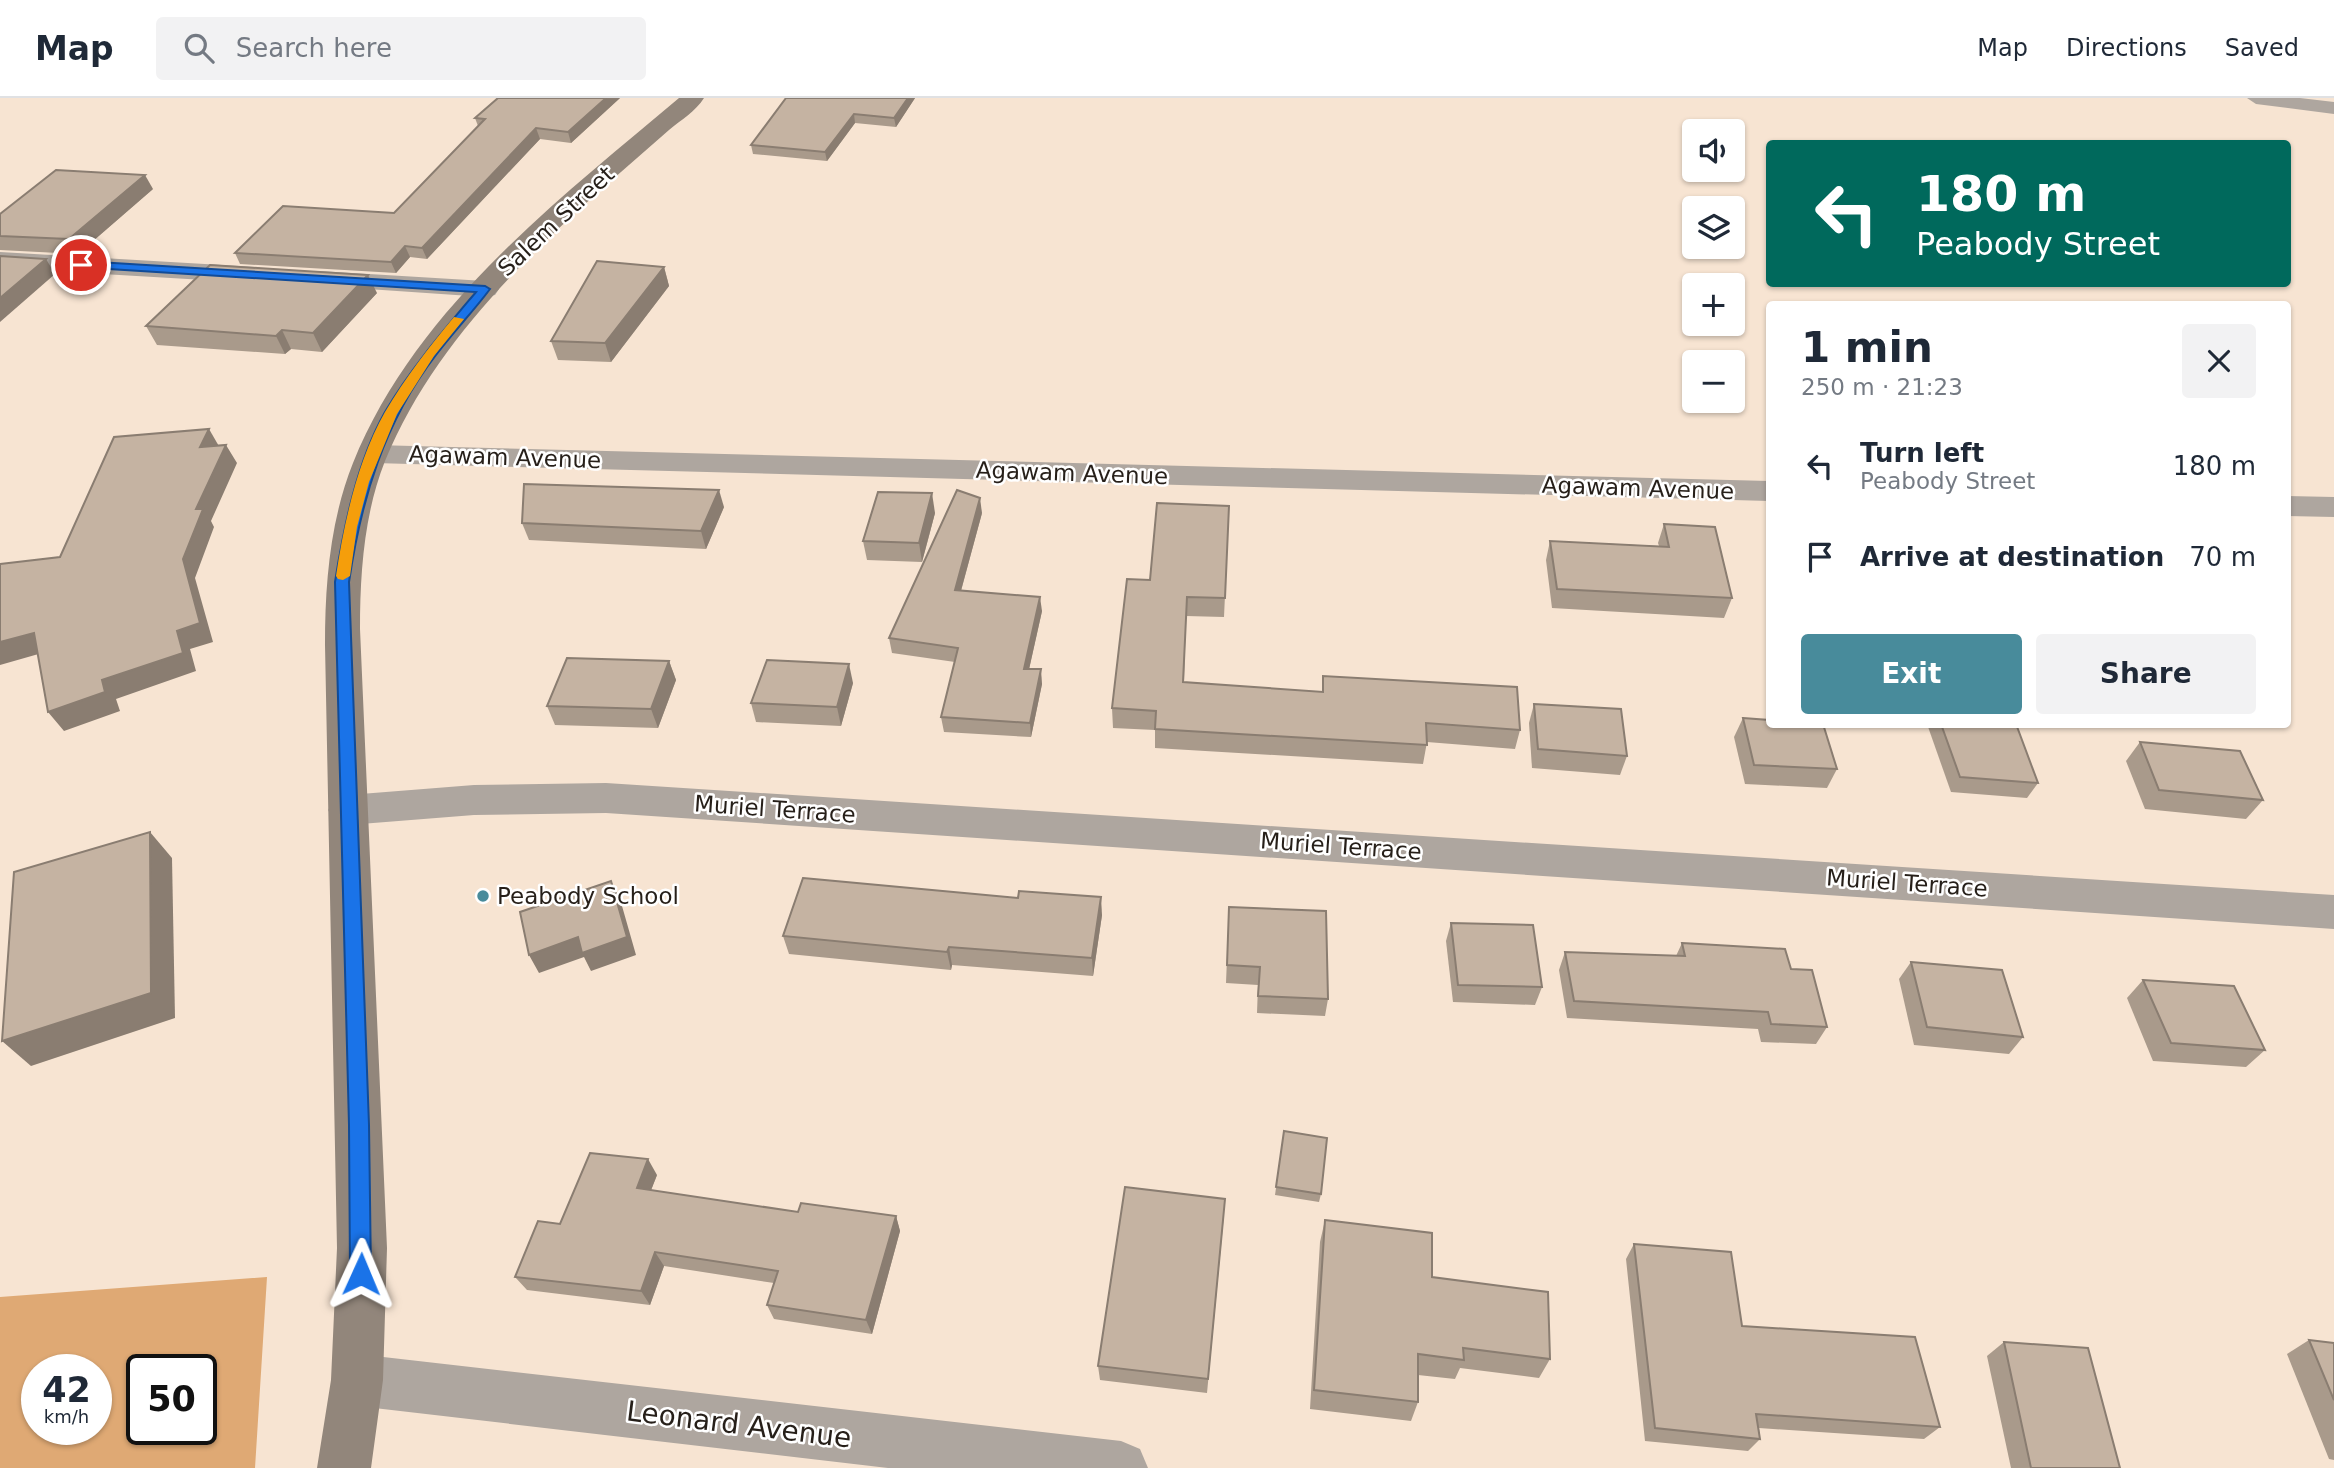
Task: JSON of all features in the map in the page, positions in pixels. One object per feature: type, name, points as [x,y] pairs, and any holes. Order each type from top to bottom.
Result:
[{"type":"main road","name":"Salem Street","points":[[344,1468],[357,1380],[362,1248],[342,582],[350,527],[390,414],[423,364],[485,289],[566,208],[693,98]]},
{"type":"street","points":[[0,260],[485,289]]},
{"type":"street","name":"Agawam Avenue","points":[[374,454],[1766,491]]},
{"type":"street","points":[[2291,506],[2334,507]]},
{"type":"street","name":"Muriel Terrace","points":[[348,810],[474,800],[606,798],[2334,912]]},
{"type":"street","name":"Leonard Avenue","points":[[357,1380],[1121,1468]]},
{"type":"lane","points":[[2256,98],[2334,108]]},
{"type":"shaded area","points":[[267,1277],[255,1468],[0,1468],[0,1297]]},
{"type":"building","points":[[498,98],[606,98],[568,132],[536,128],[422,248],[405,246],[391,262],[235,253],[283,206],[394,213],[485,119],[475,118]]},
{"type":"building","points":[[786,98],[908,98],[894,118],[854,114],[825,152],[751,145]]},
{"type":"building","points":[[56,170],[145,175],[69,239],[0,236],[0,214]]},
{"type":"building","points":[[0,256],[46,259],[0,298]]},
{"type":"building","points":[[597,261],[664,267],[605,343],[551,341]]},
{"type":"building","points":[[210,265],[368,275],[313,333],[282,330],[276,336],[146,326]]},
{"type":"building","points":[[209,429],[200,447],[226,445],[196,509],[203,509],[183,559],[200,623],[177,631],[183,653],[102,680],[105,692],[48,712],[34,633],[0,642],[0,564],[60,557],[114,437]]},
{"type":"building","points":[[524,484],[719,490],[701,531],[522,523]]},
{"type":"building","points":[[957,490],[980,498],[955,590],[1040,597],[1024,669],[1041,669],[1030,723],[941,717],[958,648],[889,638]]},
{"type":"building","points":[[878,492],[932,493],[919,543],[863,541]]},
{"type":"building","points":[[1157,503],[1229,506],[1225,598],[1187,597],[1183,682],[1323,692],[1323,676],[1517,687],[1520,730],[1426,723],[1427,745],[1155,729],[1156,711],[1112,708],[1127,579],[1150,580]]},
{"type":"building","points":[[1664,524],[1715,527],[1732,598],[1557,589],[1550,541],[1669,547]]},
{"type":"building","points":[[567,658],[669,661],[651,709],[547,706]]},
{"type":"building","points":[[767,660],[849,664],[837,707],[751,703]]},
{"type":"building","points":[[1534,704],[1621,709],[1627,756],[1538,749]]},
{"type":"building","points":[[1743,718],[1766,720],[1766,728],[1824,728],[1837,769],[1754,765]]},
{"type":"building","points":[[1942,728],[2017,728],[2038,783],[1960,777]]},
{"type":"building","points":[[2140,742],[2240,751],[2263,800],[2159,790]]},
{"type":"building","points":[[150,832],[151,993],[2,1041],[14,872]]},
{"type":"building","points":[[803,878],[1018,898],[1019,891],[1101,897],[1092,958],[949,947],[947,952],[783,936]]},
{"type":"building","points":[[611,881],[627,937],[582,953],[578,937],[529,955],[520,912]]},
{"type":"building","points":[[1229,907],[1326,911],[1328,999],[1258,996],[1260,967],[1227,965]]},
{"type":"building","points":[[1451,923],[1533,925],[1542,987],[1458,985]]},
{"type":"building","points":[[1682,943],[1785,949],[1791,969],[1812,970],[1827,1027],[1771,1024],[1768,1012],[1574,1001],[1565,952],[1685,956]]},
{"type":"building","points":[[1911,962],[2002,970],[2023,1037],[1927,1027]]},
{"type":"building","points":[[2143,980],[2234,986],[2265,1050],[2171,1043]]},
{"type":"building","points":[[1284,1131],[1327,1138],[1321,1194],[1276,1187]]},
{"type":"building","points":[[590,1153],[648,1159],[637,1188],[798,1212],[801,1203],[896,1216],[866,1320],[767,1305],[778,1271],[655,1252],[641,1291],[515,1277],[538,1221],[560,1224]]},
{"type":"building","points":[[1125,1187],[1225,1199],[1208,1379],[1098,1366]]},
{"type":"building","points":[[1325,1220],[1432,1233],[1432,1277],[1548,1292],[1550,1359],[1463,1348],[1464,1360],[1418,1354],[1418,1402],[1314,1390]]},
{"type":"building","points":[[1634,1244],[1731,1252],[1742,1326],[1915,1337],[1940,1427],[1756,1414],[1760,1439],[1655,1428]]},
{"type":"building","points":[[2309,1340],[2334,1343],[2334,1400]]},
{"type":"building","points":[[2004,1342],[2088,1348],[2120,1468],[2031,1468]]},
{"type":"slow traffic","points":[[343,576],[350,527],[363,482],[390,414],[430,354],[458,319]]},
{"type":"place","name":"Peabody School","points":[[483,896]]},
{"type":"route","points":[[81,265],[485,289],[430,354],[390,414],[363,482],[350,527],[342,582],[361,1274]]}]
